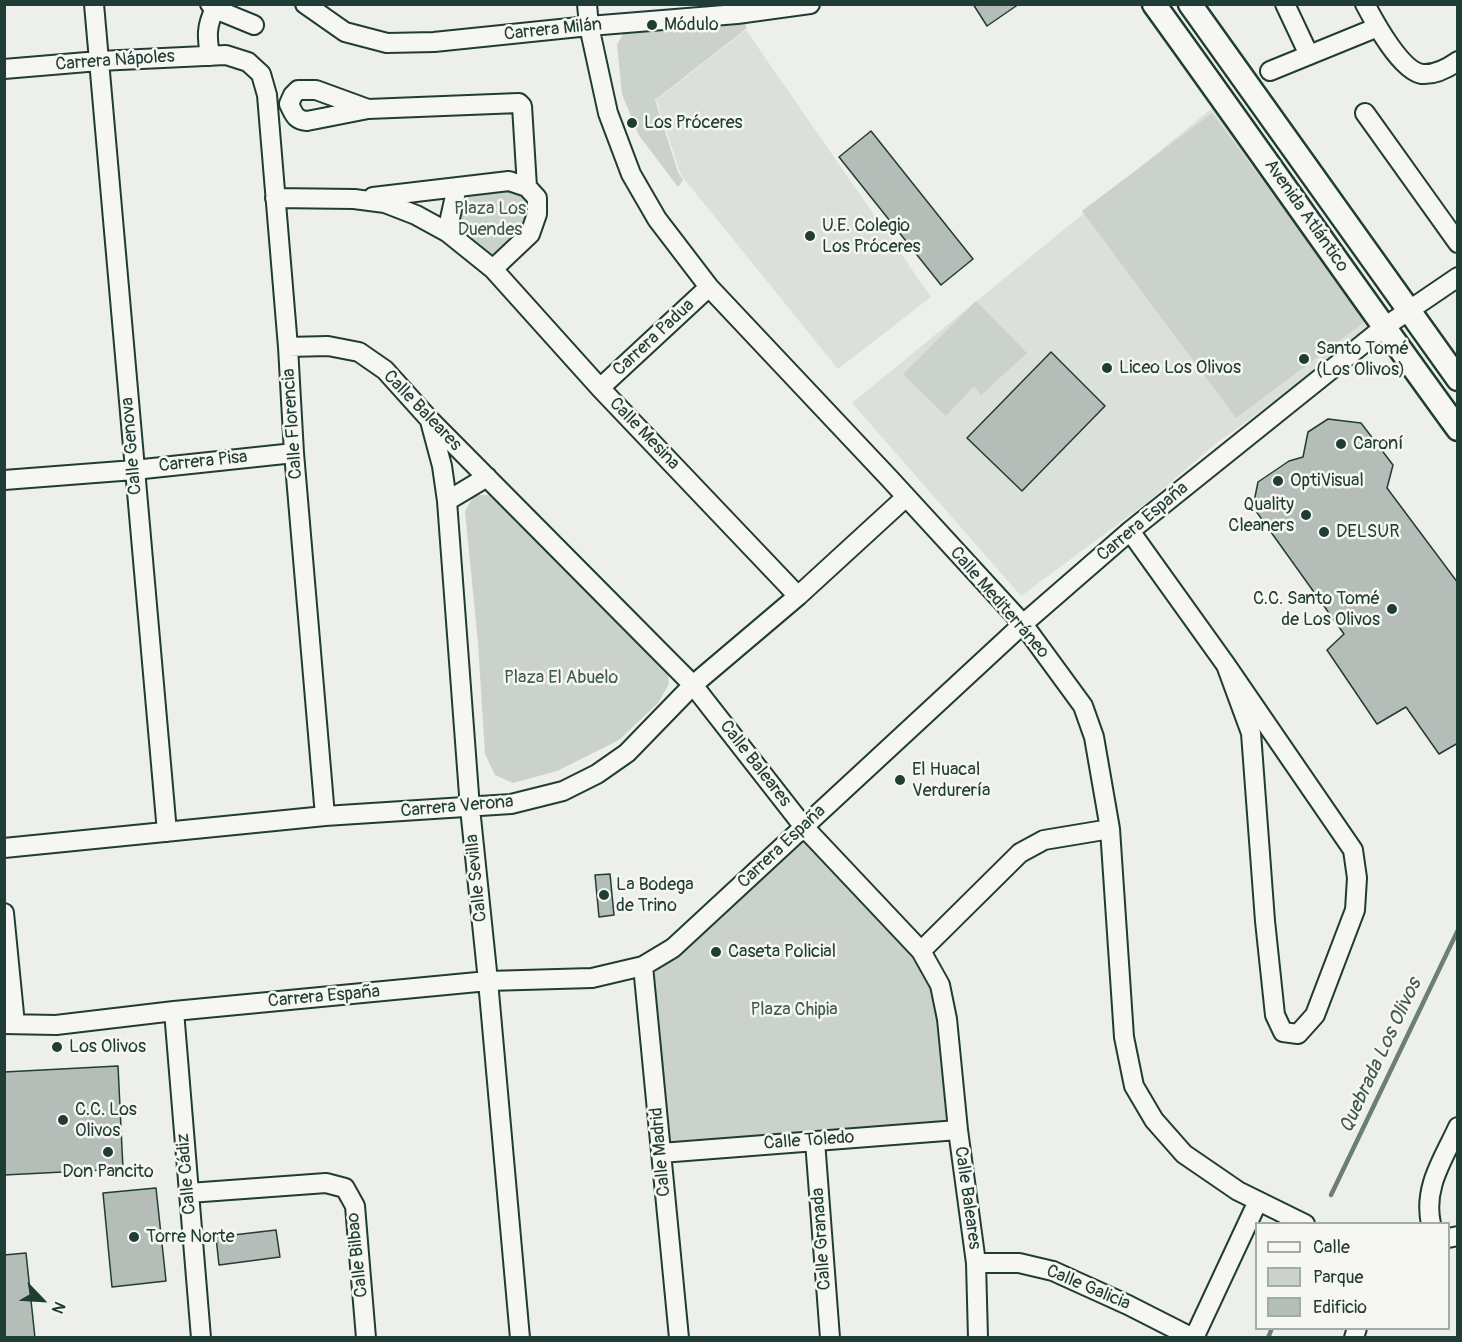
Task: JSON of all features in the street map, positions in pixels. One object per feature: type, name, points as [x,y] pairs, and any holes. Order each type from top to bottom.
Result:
[{"type":"main road","name":"Avenida Atlántico","points":[[1154,4],[1242,125],[1383,328],[1458,429]]},
{"type":"main road","name":"Avenida Atlántico","points":[[1190,4],[1458,379]]},
{"type":"street","name":"Calle Genova","points":[[94,4],[167,832]]},
{"type":"street","name":"Carrera Milán","points":[[305,4],[345,32],[387,43],[434,42],[737,14],[810,4]]},
{"type":"street","name":"Calle Mediterráneo","points":[[587,4],[589,26],[608,112],[631,174],[657,219],[709,287],[1023,624],[1083,706],[1094,737],[1110,829],[1124,1037],[1134,1086],[1154,1120],[1184,1154],[1238,1191],[1301,1222]]},
{"type":"street","points":[[1285,4],[1309,55]]},
{"type":"street","points":[[1365,4],[1398,57],[1414,71],[1424,74],[1446,69],[1458,61]]},
{"type":"street","points":[[218,55],[206,36],[212,7],[254,25]]},
{"type":"street","points":[[1270,71],[1378,27]]},
{"type":"street","name":"Carrera Nápoles","points":[[4,69],[218,55]]},
{"type":"street","name":"Calle Florencia","points":[[218,55],[248,62],[261,74],[267,95],[325,816]]},
{"type":"street","points":[[368,109],[519,103],[522,106],[527,187],[537,198],[537,214],[530,234],[492,269]]},
{"type":"street","points":[[1365,113],[1458,243]]},
{"type":"street","name":"Calle Mesina","points":[[354,199],[509,181],[527,187]]},
{"type":"street","points":[[447,232],[457,187]]},
{"type":"street","name":"Calle Mesina","points":[[275,198],[354,199],[385,203],[447,232],[492,269],[600,388],[798,597]]},
{"type":"street","name":"Carrera España","points":[[10,1024],[56,1025],[174,1011],[488,981],[592,978],[643,966],[673,948],[1023,624],[1130,531],[1383,328],[1458,278]]},
{"type":"street","name":"Carrera Padua","points":[[600,388],[709,287]]},
{"type":"street","name":"Calle Baleares","points":[[288,347],[328,346],[359,352],[385,370],[430,420],[693,685],[804,827],[921,951],[940,985],[947,1019],[958,1130],[976,1263],[978,1338]]},
{"type":"street","name":"Calle Sevilla","points":[[430,420],[442,466],[447,501],[470,808],[520,1338]]},
{"type":"street","name":"Carrera Pisa","points":[[4,480],[134,470],[294,453]]},
{"type":"street","points":[[447,501],[487,477]]},
{"type":"street","name":"Carrera Verona","points":[[4,848],[325,816],[511,804],[563,791],[597,774],[627,753],[693,685],[798,597],[906,497]]},
{"type":"street","points":[[1130,531],[1226,665],[1353,850],[1357,878],[1356,910],[1316,1015],[1298,1034],[1283,1032],[1275,1015],[1265,921],[1251,733],[1226,665]]},
{"type":"street","points":[[921,951],[1020,853],[1044,840],[1110,829]]},
{"type":"street","points":[[4,913],[10,1024]]},
{"type":"street","name":"Calle Madrid","points":[[643,966],[679,1338]]},
{"type":"street","name":"Calle Cádiz","points":[[174,1011],[201,1338]]},
{"type":"street","points":[[1431,1222],[1428,1210],[1430,1189],[1452,1150],[1458,1127]]},
{"type":"street","name":"Calle Toledo","points":[[661,1153],[958,1130]]},
{"type":"street","name":"Calle Granada","points":[[815,1141],[830,1338]]},
{"type":"street","name":"Calle Bilbao","points":[[189,1193],[326,1183],[345,1188],[355,1206],[366,1338]]},
{"type":"street","points":[[1194,1338],[1258,1201]]},
{"type":"street","name":"Calle Galicia","points":[[976,1263],[1019,1263],[1053,1271],[1194,1338]]},
{"type":"shaded area","name":"U.E. Colegio Los Próceres","points":[[746,30],[931,297],[838,369],[681,175],[656,100]]},
{"type":"shaded area","name":"Liceo Los Olivos","points":[[1216,105],[1368,316],[1368,334],[1214,445],[1149,501],[1021,596],[852,403]]},
{"type":"green space","points":[[747,14],[746,29],[655,100],[678,172],[683,180],[678,187],[638,134],[622,94],[617,45],[625,30]]},
{"type":"green space","points":[[1212,113],[1367,320],[1236,418],[1082,211]]},
{"type":"green space","name":"Plaza Los Duendes","points":[[509,188],[524,199],[527,217],[518,233],[488,258],[455,231],[468,195]]},
{"type":"green space","points":[[976,301],[1027,353],[981,395],[974,386],[946,416],[903,374]]},
{"type":"green space","name":"Plaza El Abuelo","points":[[474,495],[493,495],[667,669],[669,684],[658,703],[619,740],[557,771],[513,783],[495,775],[485,754],[478,643],[465,511]]},
{"type":"green space","name":"Plaza Chipia","points":[[801,837],[913,958],[931,990],[939,1030],[946,1122],[670,1144],[651,976]]},
{"type":"building","points":[[973,4],[1019,4],[987,26]]},
{"type":"building","points":[[871,131],[973,259],[941,285],[839,157]]},
{"type":"building","points":[[1051,352],[1105,406],[1022,491],[967,438]]},
{"type":"building","name":"C.C. Santo Tomé de Los Olivos","points":[[1328,419],[1361,423],[1393,465],[1387,488],[1458,583],[1458,743],[1439,754],[1406,707],[1377,724],[1327,650],[1344,634],[1253,507],[1258,482],[1289,461],[1303,457],[1308,432]]},
{"type":"building","name":"La Bodega de Trino","points":[[610,874],[614,915],[599,917],[595,875]]},
{"type":"building","name":"C.C. Los Olivos","points":[[118,1066],[123,1169],[4,1175],[4,1072]]},
{"type":"building","name":"Torre Norte","points":[[156,1188],[166,1281],[112,1287],[103,1193]]},
{"type":"building","points":[[276,1230],[280,1257],[219,1265],[216,1237]]},
{"type":"building","points":[[26,1253],[35,1338],[4,1338],[4,1255]]},
{"type":"waterway","name":"Quebrada Los Olivos","points":[[1331,1195],[1458,930]]},
{"type":"waterway","name":"Quebrada Los Olivos","points":[[1268,1338],[1271,1330]]},
{"type":"place","name":"Módulo","points":[[652,25]]},
{"type":"place","name":"Los Próceres","points":[[632,123]]},
{"type":"place","name":"U.E. Colegio Los Próceres","points":[[810,236]]},
{"type":"place","name":"Santo Tomé (Los Olivos)","points":[[1304,359]]},
{"type":"place","name":"Liceo Los Olivos","points":[[1107,368]]},
{"type":"place","name":"Caroní","points":[[1341,444]]},
{"type":"place","name":"OptiVisual","points":[[1278,481]]},
{"type":"place","name":"Quality Cleaners","points":[[1306,515]]},
{"type":"place","name":"DELSUR","points":[[1324,532]]},
{"type":"place","name":"C.C. Santo Tomé de Los Olivos","points":[[1392,609]]},
{"type":"place","name":"El Huacal Verdurería","points":[[900,780]]},
{"type":"place","name":"La Bodega de Trino","points":[[604,895]]},
{"type":"place","name":"Caseta Policial","points":[[716,952]]},
{"type":"place","name":"Los Olivos","points":[[57,1047]]},
{"type":"place","name":"C.C. Los Olivos","points":[[63,1120]]},
{"type":"place","name":"Don Pancito","points":[[108,1152]]},
{"type":"place","name":"Torre Norte","points":[[134,1237]]}]
